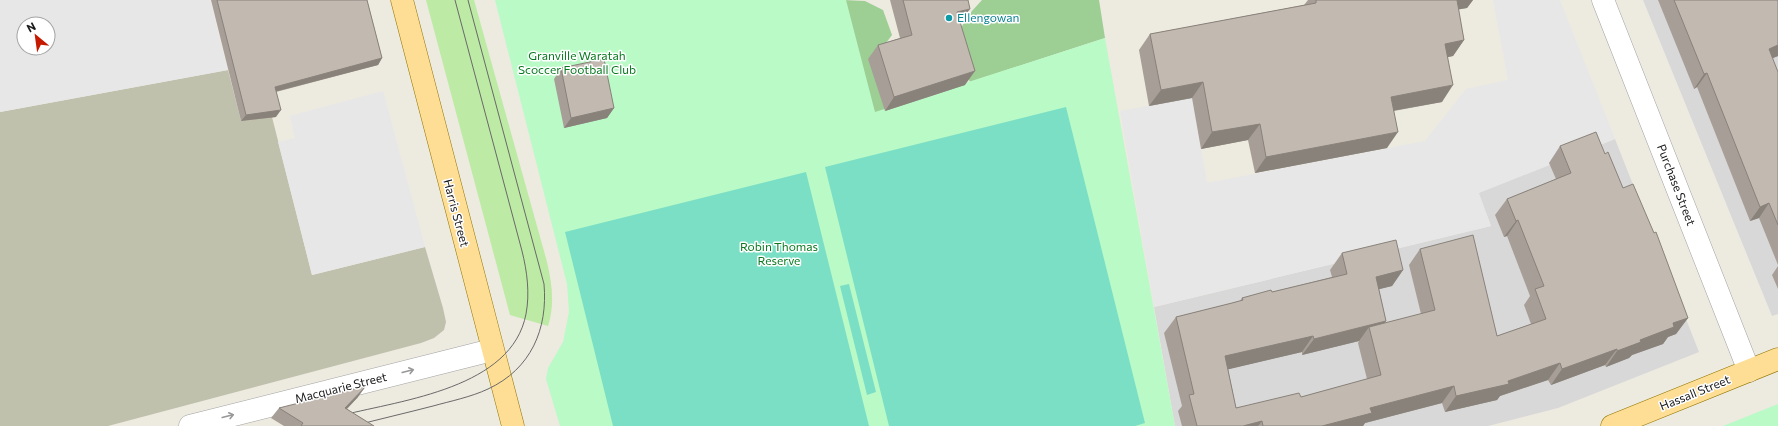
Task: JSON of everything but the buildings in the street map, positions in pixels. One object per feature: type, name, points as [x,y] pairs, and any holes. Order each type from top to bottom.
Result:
[{"type":"main road","name":"Harris Street","points":[[402,0],[513,426]]},
{"type":"main road","name":"Hassall Street","points":[[1612,426],[1778,359]]},
{"type":"street","name":"Purchase Street","points":[[1603,0],[1749,371]]},
{"type":"street","name":"Macquarie Street","points":[[190,426],[492,350]]},
{"type":"shaded area","points":[[0,0],[210,0],[228,70],[0,112]]},
{"type":"shaded area","points":[[1493,0],[1560,0],[1615,139],[1479,193],[1491,226],[1154,307],[1120,111],[1192,98],[1207,183],[1425,141],[1466,89],[1508,80]]},
{"type":"shaded area","points":[[1643,0],[1778,0],[1778,314],[1772,316]]},
{"type":"shaded area","points":[[228,70],[241,121],[272,117],[312,275],[425,247],[443,308],[446,322],[444,330],[434,338],[421,343],[108,426],[0,426],[0,112]]},
{"type":"shaded area","points":[[383,91],[425,247],[312,275],[278,142],[295,138],[290,116]]},
{"type":"shaded area","points":[[1615,139],[1699,352],[1558,408],[1488,426],[1175,426],[1154,307],[1491,226],[1478,193]]},
{"type":"green space","points":[[426,0],[474,0],[547,262],[552,294],[552,310],[548,326],[510,315]]},
{"type":"green space","name":"Robin Thomas Reserve","points":[[495,0],[846,0],[875,112],[1105,38],[1175,426],[560,426],[546,379],[548,368],[563,342],[569,312],[567,284]]},
{"type":"green space","points":[[843,0],[865,1],[883,10],[892,35],[880,51],[905,129],[808,94]]},
{"type":"green space","points":[[982,0],[1099,0],[1105,38],[970,82],[959,61],[956,35],[972,11]]},
{"type":"green space","points":[[1066,107],[1145,423],[1135,426],[889,426],[825,167]]},
{"type":"green space","points":[[806,172],[869,426],[613,426],[565,232]]},
{"type":"green space","points":[[849,284],[876,392],[867,395],[840,286]]},
{"type":"green space","points":[[1778,404],[1778,426],[1723,426]]},
{"type":"tram line","points":[[343,415],[424,396],[452,387],[478,375],[500,359],[517,339],[526,314],[528,290],[524,259],[455,0]]},
{"type":"tram line","points":[[353,426],[461,399],[488,389],[503,381],[526,359],[534,346],[539,332],[545,301],[544,284],[468,0]]},
{"type":"place","name":"Ellengowan","points":[[949,18]]},
{"type":"park label","name":"Granville Waratah Scoccer Football Club","points":[[577,63]]}]
